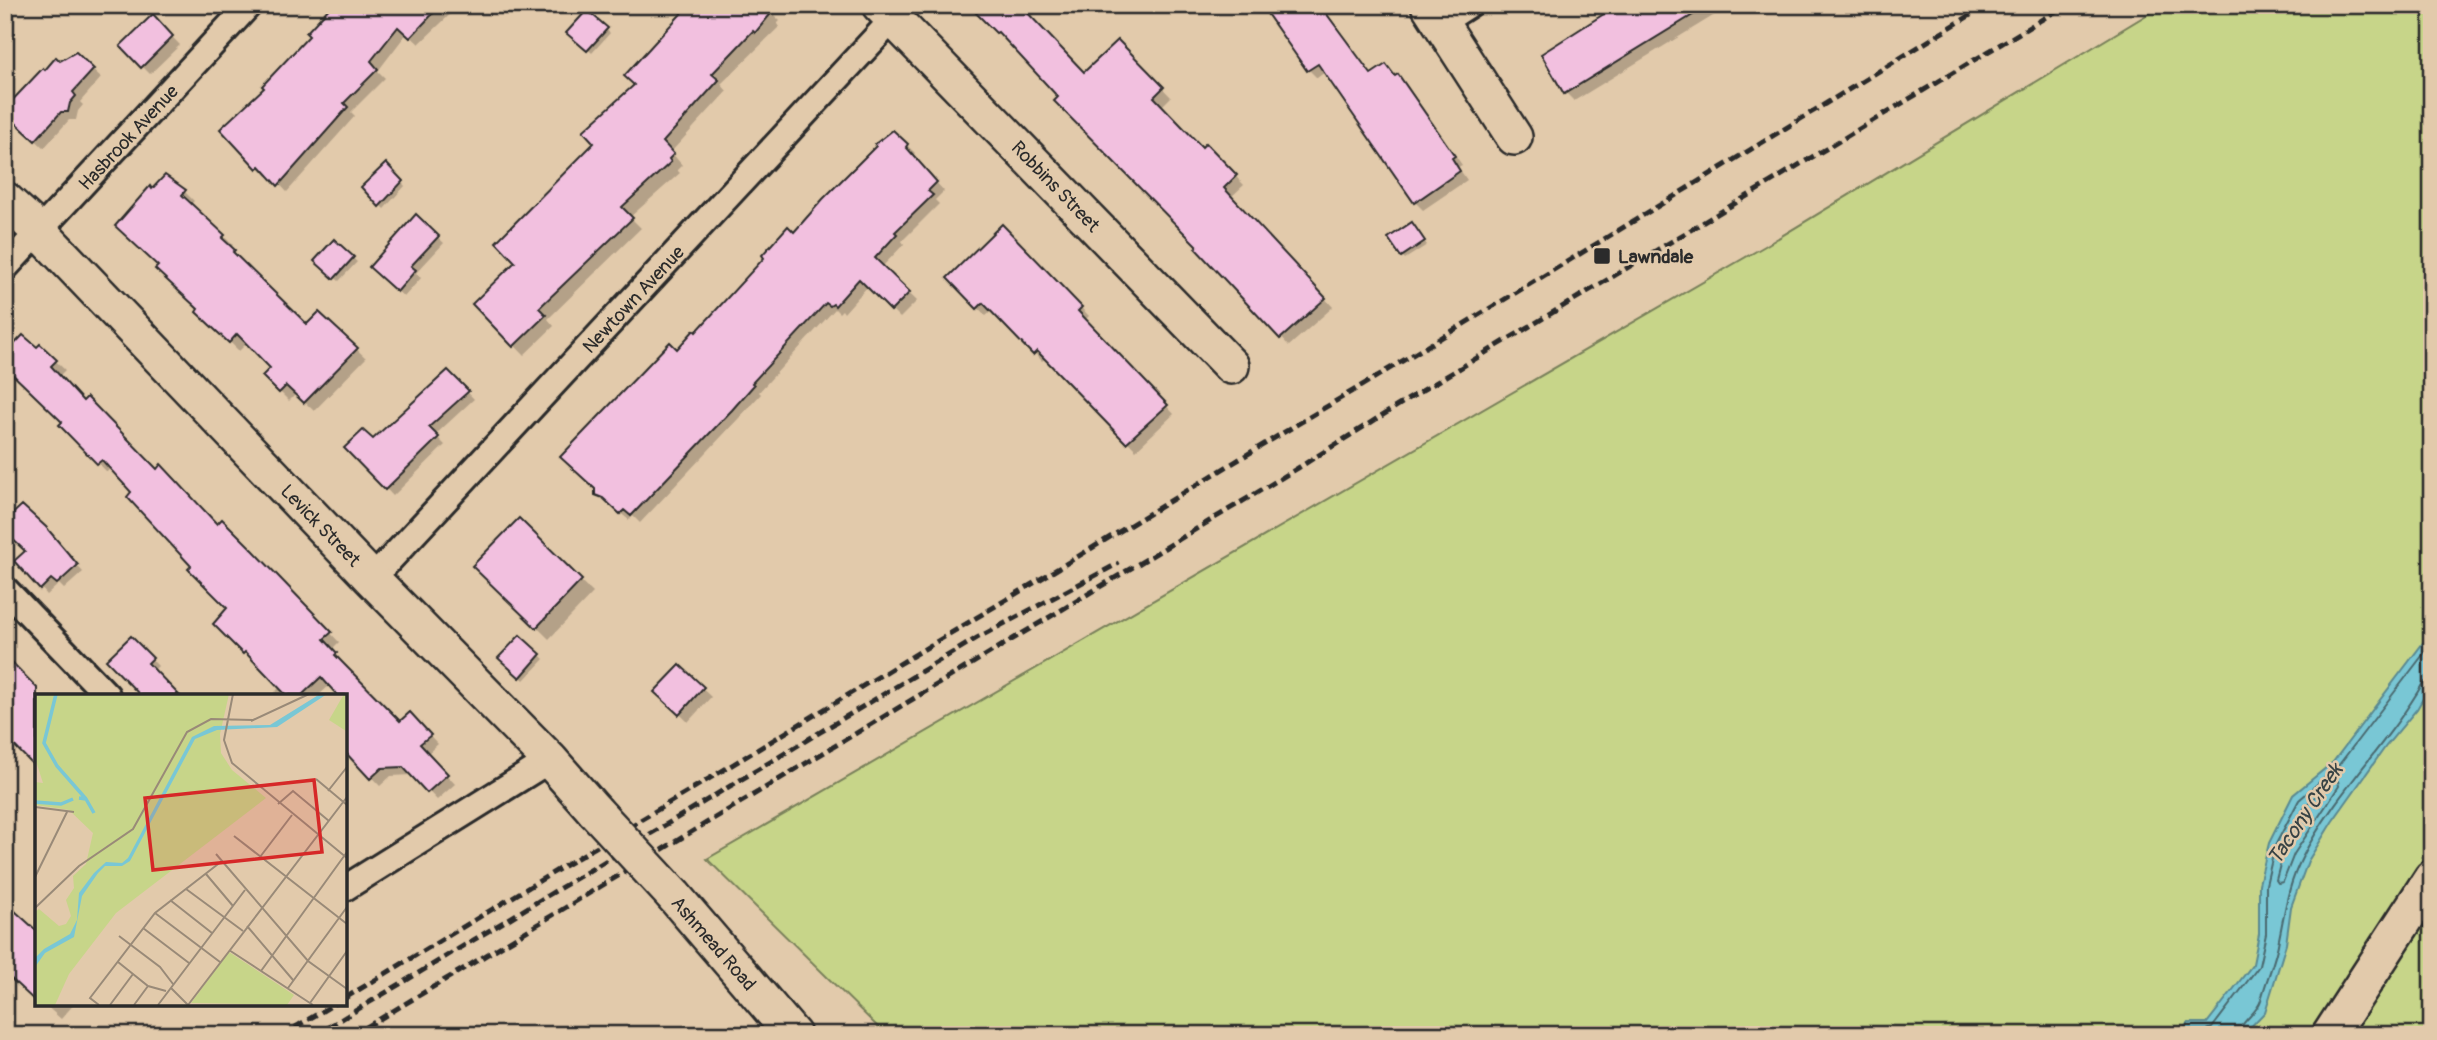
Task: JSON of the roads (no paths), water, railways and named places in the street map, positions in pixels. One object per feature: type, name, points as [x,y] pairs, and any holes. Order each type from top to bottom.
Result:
[{"type":"street","name":"Hasbrook Avenue","points":[[5,268],[249,5]]},
{"type":"street","points":[[1447,11],[1514,137]]},
{"type":"street","name":"Robbins Street","points":[[886,12],[1231,366]]},
{"type":"street","name":"Newtown Avenue","points":[[372,579],[886,12]]},
{"type":"street","name":"Levick Street","points":[[5,200],[40,232],[372,579],[550,760],[635,852]]},
{"type":"street","points":[[5,589],[106,694]]},
{"type":"street","points":[[346,887],[550,760]]},
{"type":"street","name":"Ashmead Road","points":[[635,852],[793,1035]]},
{"type":"street","points":[[2330,1035],[2432,878]]},
{"type":"water","name":"Tacony Creek","points":[[2432,631],[2432,683],[2417,709],[2386,746],[2332,822],[2308,861],[2291,907],[2286,944],[2265,1012],[2243,1035],[2177,1035],[2188,1023],[2207,1023],[2253,964],[2259,934],[2259,884],[2269,843],[2293,795],[2333,762]]},
{"type":"railway","points":[[346,997],[1565,263],[1987,5]]},
{"type":"railway","points":[[353,1035],[2066,5]]},
{"type":"railway","points":[[315,1035],[977,638],[1119,563]]},
{"type":"railway","points":[[282,1035],[333,1005]]},
{"type":"place","name":"Lawndale","points":[[1602,256]]}]
